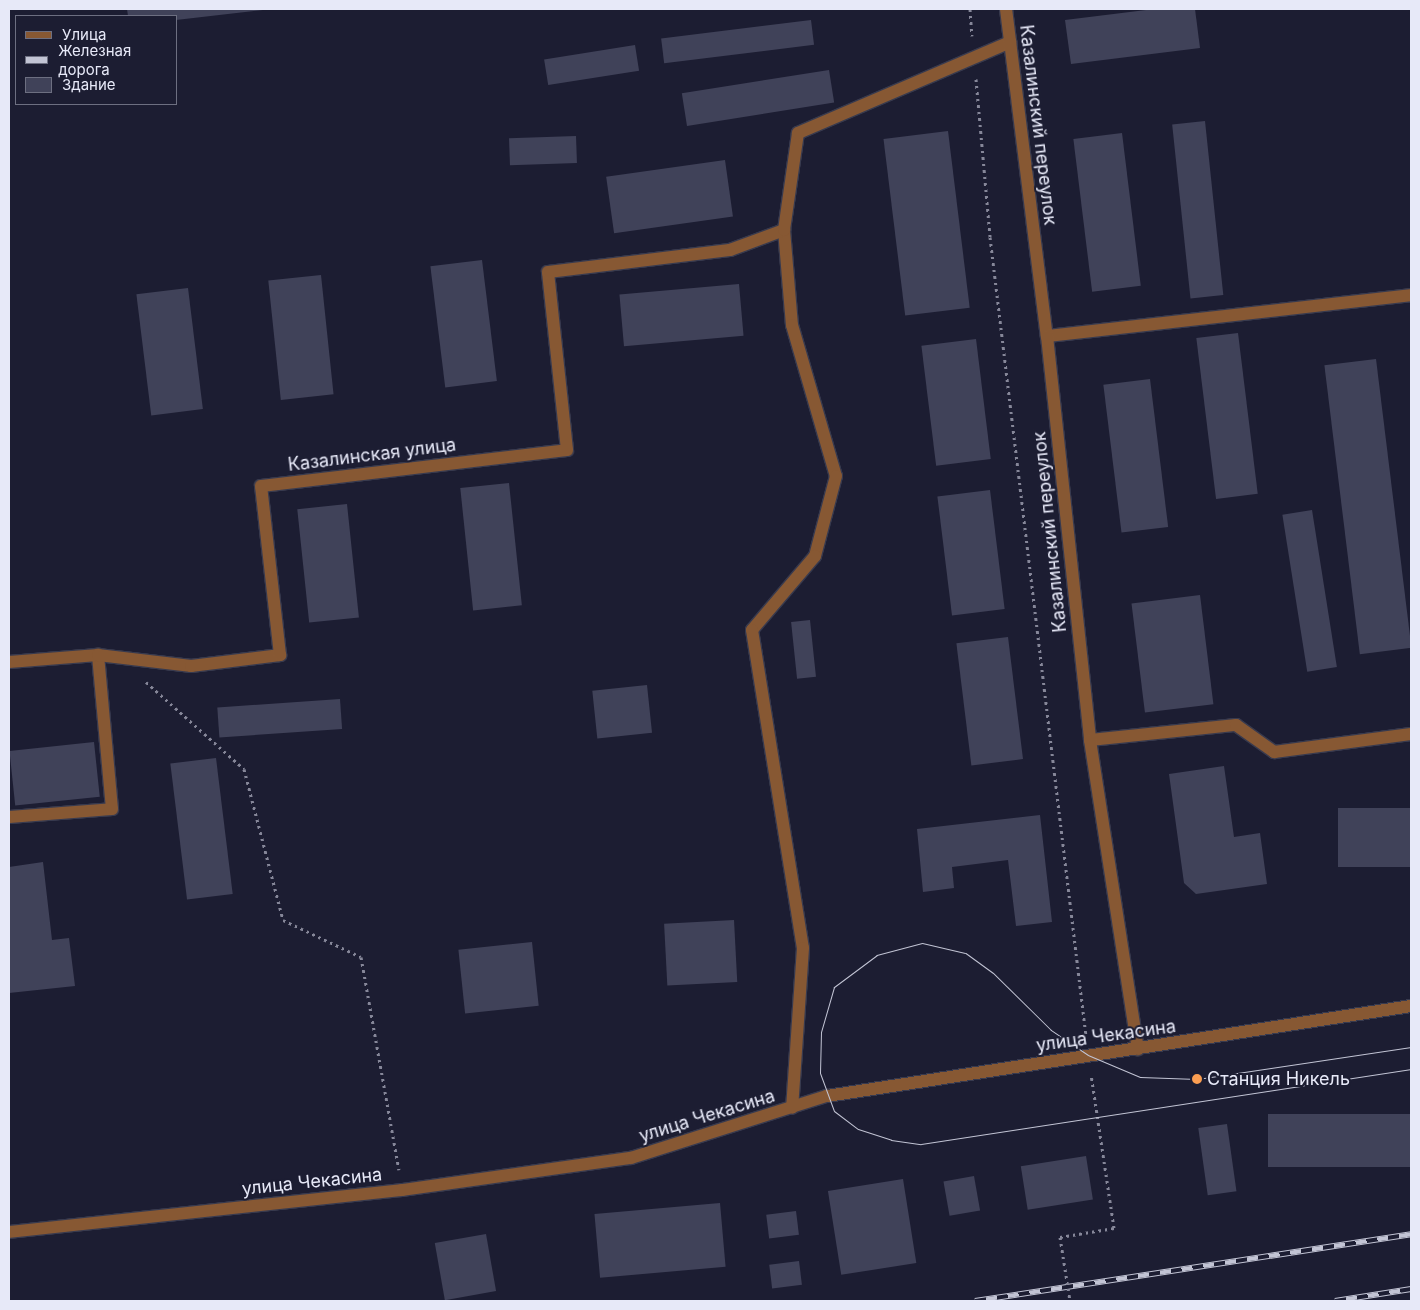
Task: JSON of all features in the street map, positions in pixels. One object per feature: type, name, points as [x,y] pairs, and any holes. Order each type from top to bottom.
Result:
[{"type":"street","name":"Казалинский переулок","points":[[1006,9],[1047,336],[1090,740],[1138,1049]]},
{"type":"street","points":[[792,1108],[804,948],[752,630],[815,556],[836,476],[792,325],[784,230],[798,134],[1010,42]]},
{"type":"street","name":"Казалинская улица","points":[[9,662],[98,655],[191,666],[280,655],[260,486],[568,450],[548,272],[730,250],[784,230]]},
{"type":"street","points":[[1047,336],[1411,295]]},
{"type":"street","points":[[9,817],[112,809],[98,655]]},
{"type":"street","points":[[1090,740],[1236,725],[1274,752],[1411,734]]},
{"type":"street","name":"улица Чекасина","points":[[9,1232],[402,1190],[631,1158],[827,1096],[1411,1006]]},
{"type":"path","points":[[970,9],[990,238],[1088,1055],[1114,1228],[1060,1237],[1070,1301]]},
{"type":"path","points":[[117,657],[244,769],[283,920],[361,957],[402,1190]]},
{"type":"building","points":[[127,9],[263,9],[178,20],[178,15],[128,15]]},
{"type":"building","points":[[1154,9],[1195,9],[1200,48],[1071,64],[1065,20]]},
{"type":"building","points":[[811,20],[814,45],[664,63],[661,38]]},
{"type":"building","points":[[635,45],[639,71],[548,85],[544,59]]},
{"type":"building","points":[[829,70],[834,103],[687,126],[682,93]]},
{"type":"building","points":[[1205,121],[1223,295],[1190,298],[1172,124]]},
{"type":"building","points":[[948,131],[970,308],[905,316],[883,139]]},
{"type":"building","points":[[1122,133],[1141,286],[1092,292],[1073,139]]},
{"type":"building","points":[[576,136],[577,163],[510,165],[509,138]]},
{"type":"building","points":[[725,160],[733,216],[614,233],[606,177]]},
{"type":"building","points":[[482,260],[497,381],[445,387],[430,266]]},
{"type":"building","points":[[321,275],[334,394],[281,400],[268,281]]},
{"type":"building","points":[[739,284],[744,336],[624,346],[619,294]]},
{"type":"building","points":[[188,288],[203,409],[151,415],[136,294]]},
{"type":"building","points":[[1238,333],[1258,494],[1216,499],[1196,338]]},
{"type":"building","points":[[976,339],[991,459],[936,466],[921,346]]},
{"type":"building","points":[[1376,359],[1411,648],[1360,654],[1324,365]]},
{"type":"building","points":[[1150,379],[1168,527],[1122,533],[1103,385]]},
{"type":"building","points":[[509,483],[522,605],[473,610],[460,488]]},
{"type":"building","points":[[990,490],[1005,609],[952,616],[937,496]]},
{"type":"building","points":[[347,504],[359,617],[309,623],[297,509]]},
{"type":"building","points":[[1312,510],[1337,667],[1307,672],[1282,515]]},
{"type":"building","points":[[1200,595],[1213,704],[1145,713],[1132,603]]},
{"type":"building","points":[[810,620],[816,677],[797,679],[791,622]]},
{"type":"building","points":[[1008,637],[1023,759],[971,765],[956,643]]},
{"type":"building","points":[[647,685],[652,733],[597,738],[592,691]]},
{"type":"building","points":[[340,699],[342,729],[219,738],[217,708]]},
{"type":"building","points":[[94,742],[100,797],[15,806],[9,751]]},
{"type":"building","points":[[216,758],[233,894],[187,900],[170,764]]},
{"type":"building","points":[[1224,766],[1234,837],[1260,833],[1267,884],[1196,894],[1184,883],[1169,774]]},
{"type":"building","points":[[1338,808],[1411,808],[1411,867],[1338,867]]},
{"type":"building","points":[[1040,815],[1052,922],[1016,926],[1008,860],[952,867],[954,888],[923,892],[917,829]]},
{"type":"building","points":[[43,862],[52,940],[69,938],[75,986],[9,993],[9,867]]},
{"type":"building","points":[[734,920],[737,982],[667,986],[664,924]]},
{"type":"building","points":[[532,942],[539,1006],[465,1013],[458,950]]},
{"type":"building","points":[[1268,1114],[1411,1114],[1411,1167],[1268,1167]]},
{"type":"building","points":[[1227,1124],[1236,1191],[1208,1195],[1198,1128]]},
{"type":"building","points":[[1086,1156],[1093,1199],[1028,1210],[1021,1166]]},
{"type":"building","points":[[974,1176],[980,1210],[950,1216],[943,1181]]},
{"type":"building","points":[[903,1179],[916,1263],[841,1275],[828,1191]]},
{"type":"building","points":[[720,1203],[726,1267],[600,1278],[594,1214]]},
{"type":"building","points":[[796,1211],[799,1235],[769,1238],[766,1215]]},
{"type":"building","points":[[486,1234],[496,1291],[445,1300],[435,1243]]},
{"type":"building","points":[[799,1261],[802,1285],[772,1288],[769,1265]]},
{"type":"tram line","points":[[1411,1047],[1197,1079],[1140,1077],[1088,1055],[1051,1030],[993,973],[965,953],[922,943],[877,955],[834,987],[821,1032],[820,1073],[834,1111],[858,1129],[891,1140],[921,1144],[1411,1069]]},
{"type":"railway","points":[[975,1301],[1411,1234]]},
{"type":"railway","points":[[1335,1301],[1411,1289]]},
{"type":"place","name":"Станция Никель","points":[[1197,1079]]}]
